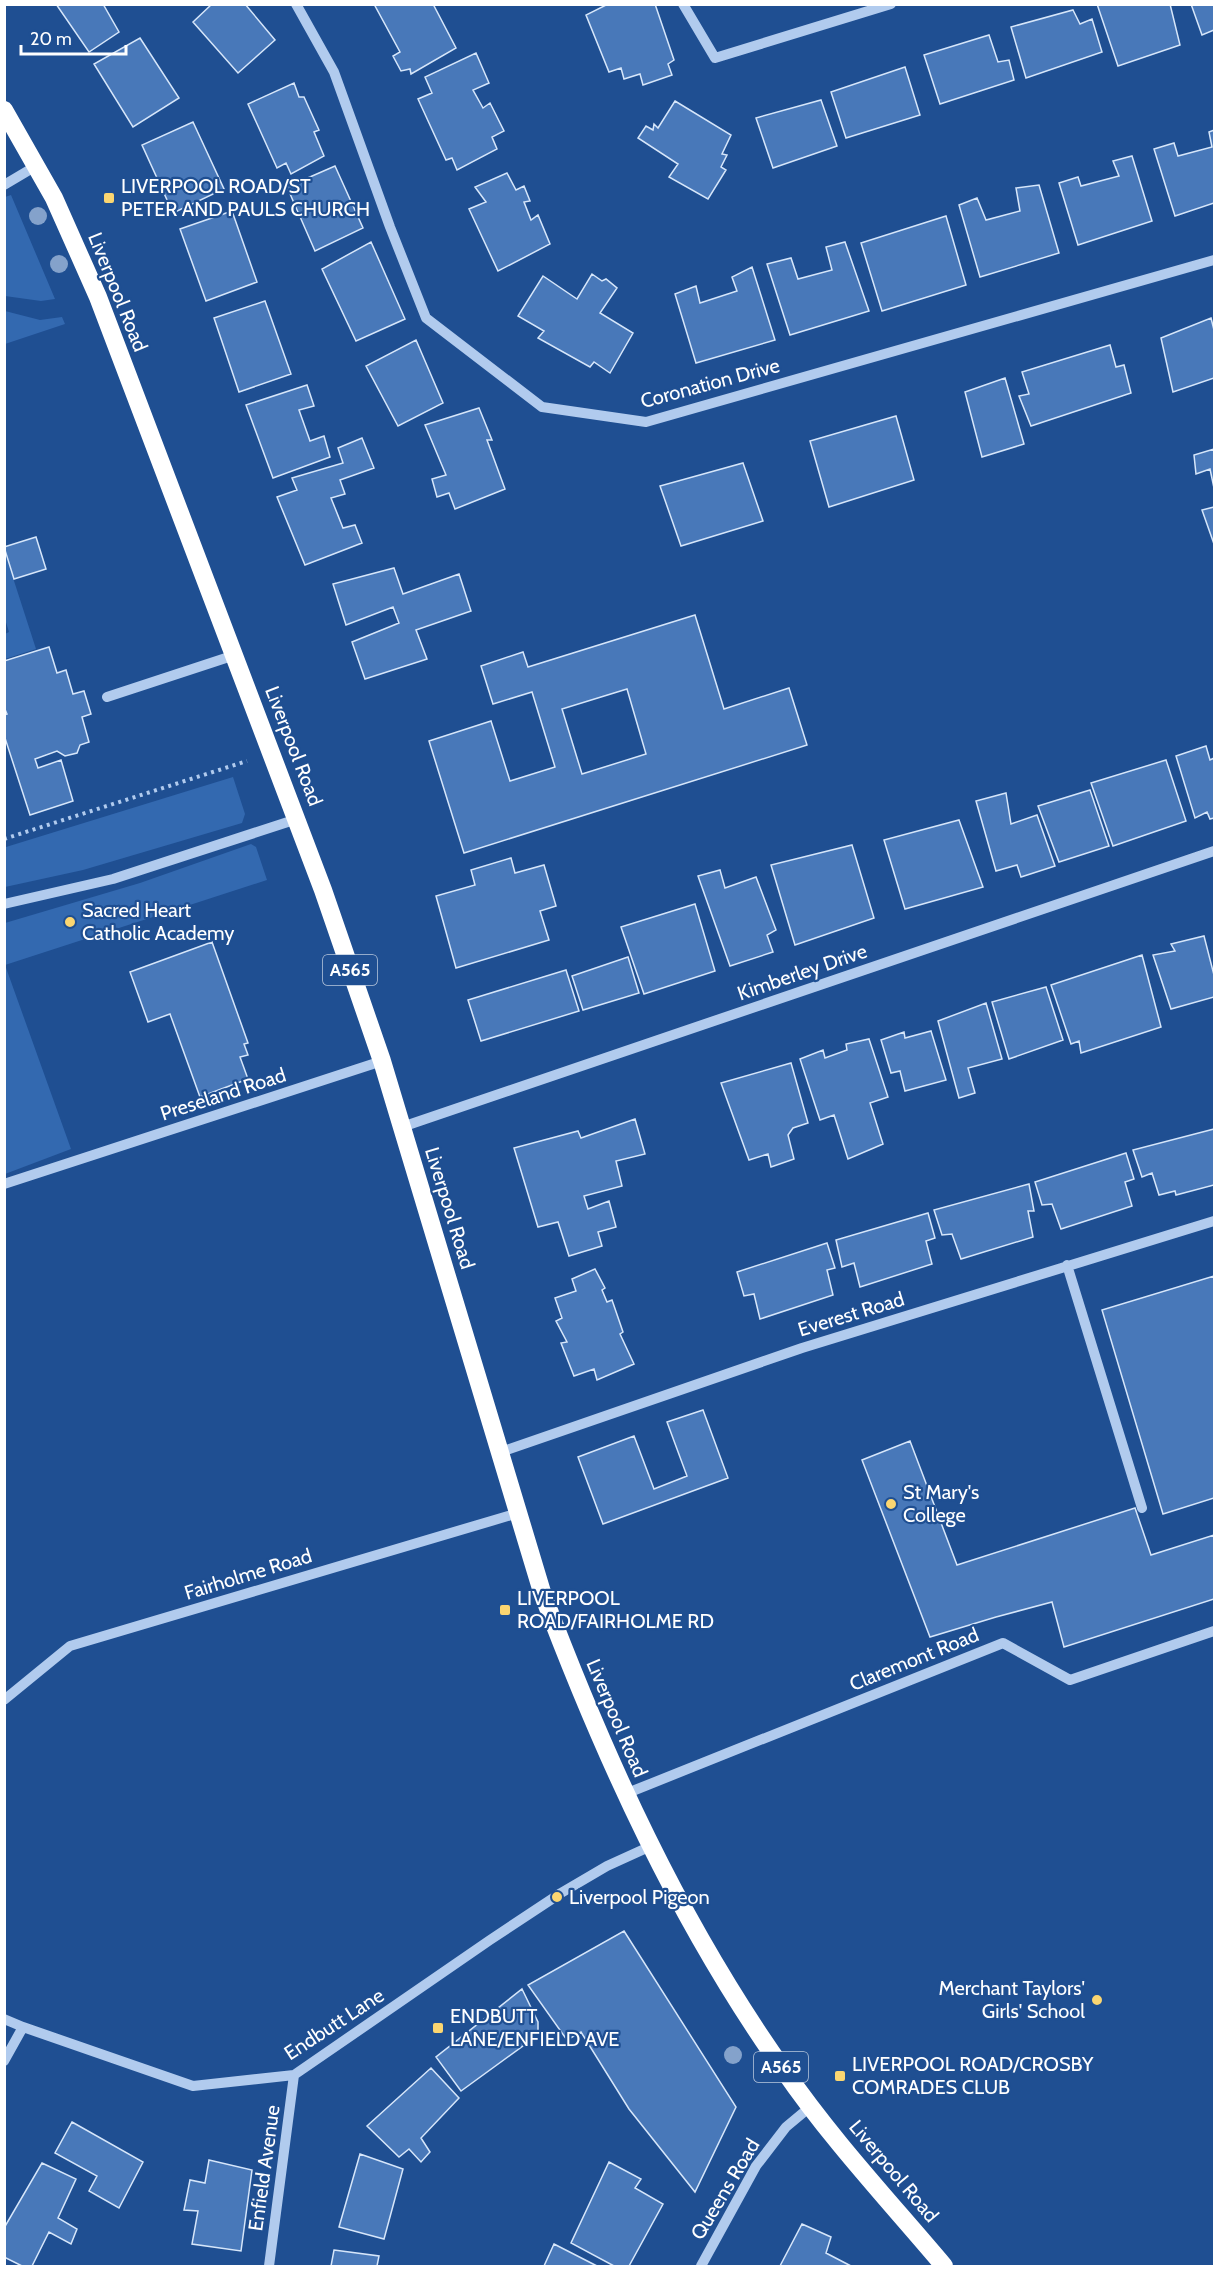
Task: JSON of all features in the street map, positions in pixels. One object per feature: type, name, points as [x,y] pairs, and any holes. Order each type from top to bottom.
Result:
[{"type":"highway","name":"Liverpool Road","points":[[4,110],[54,198],[98,297],[297,819],[402,1127],[542,1592],[574,1676],[625,1794],[693,1928],[721,1976],[782,2069],[810,2107],[944,2266]]},
{"type":"street","name":"Coronation Drive","points":[[296,4],[334,72],[426,318],[542,407],[646,422],[1215,260]]},
{"type":"street","points":[[683,4],[715,58],[891,4]]},
{"type":"street","points":[[4,185],[36,165]]},
{"type":"street","points":[[107,697],[234,654]]},
{"type":"street","points":[[4,904],[113,879],[297,819]]},
{"type":"street","name":"Kimberley Drive","points":[[402,1127],[1215,851]]},
{"type":"street","name":"Preseland Road","points":[[4,1184],[381,1061]]},
{"type":"street","name":"Everest Road","points":[[501,1452],[802,1348],[1215,1221]]},
{"type":"street","points":[[1067,1265],[1142,1508]]},
{"type":"street","name":"Fairholme Road","points":[[4,1700],[70,1646],[518,1513]]},
{"type":"street","name":"Claremont Road","points":[[625,1794],[1003,1642],[1070,1680],[1215,1631]]},
{"type":"street","name":"Endbutt Lane","points":[[4,2019],[193,2086],[294,2075],[552,1899],[607,1866],[651,1846]]},
{"type":"street","points":[[4,2061],[23,2027]]},
{"type":"street","name":"Enfield Avenue","points":[[269,2266],[294,2075]]},
{"type":"street","name":"Queens Road","points":[[700,2266],[756,2166],[786,2127],[810,2107]]},
{"type":"path","points":[[4,839],[272,753]]},
{"type":"shaded area","points":[[11,195],[55,299],[41,301],[5,296],[5,197]]},
{"type":"shaded area","points":[[5,311],[40,320],[62,317],[65,324],[5,344]]},
{"type":"shaded area","points":[[4,550],[36,649],[5,659],[5,634],[9,632],[5,619]]},
{"type":"shaded area","points":[[233,777],[245,814],[242,823],[83,870],[5,887],[4,848],[6,847]]},
{"type":"shaded area","points":[[251,844],[256,847],[267,880],[5,965],[5,923],[140,883]]},
{"type":"shaded area","points":[[5,965],[71,1149],[5,1174]]},
{"type":"building","points":[[56,4],[103,4],[119,32],[89,52]]},
{"type":"building","points":[[212,4],[245,4],[275,40],[238,73],[193,22]]},
{"type":"building","points":[[374,4],[433,4],[456,48],[411,74],[410,69],[401,71],[393,56],[400,52]]},
{"type":"building","points":[[608,4],[655,4],[674,60],[668,64],[672,75],[643,85],[640,74],[624,79],[621,68],[609,72],[586,15]]},
{"type":"building","points":[[1097,4],[1170,4],[1180,45],[1118,66]]},
{"type":"building","points":[[1191,4],[1214,4],[1214,30],[1202,35]]},
{"type":"building","points":[[1073,10],[1080,24],[1092,19],[1102,52],[1026,78],[1011,27]]},
{"type":"building","points":[[989,35],[998,62],[1009,60],[1014,80],[940,104],[924,55]]},
{"type":"building","points":[[140,38],[179,98],[133,127],[94,64]]},
{"type":"building","points":[[476,53],[489,83],[473,90],[483,108],[490,103],[504,131],[492,137],[497,149],[457,170],[452,158],[446,160],[418,99],[432,93],[425,77]]},
{"type":"building","points":[[905,67],[920,115],[846,138],[831,92]]},
{"type":"building","points":[[294,83],[299,97],[304,97],[319,130],[314,132],[324,156],[291,174],[286,163],[277,168],[248,104]]},
{"type":"building","points":[[821,100],[837,146],[773,168],[756,118]]},
{"type":"building","points":[[675,101],[731,135],[722,154],[727,155],[721,167],[726,170],[708,199],[669,177],[678,164],[638,138],[646,126],[653,130],[654,124],[658,128]]},
{"type":"building","points":[[193,122],[224,189],[173,213],[142,145]]},
{"type":"building","points":[[1214,130],[1214,203],[1175,216],[1154,149],[1174,143],[1178,156],[1212,147],[1209,132]]},
{"type":"building","points":[[1132,156],[1152,221],[1078,245],[1059,183],[1078,177],[1081,186],[1119,176],[1113,161]]},
{"type":"building","points":[[335,166],[363,228],[315,251],[287,187]]},
{"type":"building","points":[[507,173],[516,190],[524,186],[530,201],[524,202],[531,220],[538,215],[550,244],[498,271],[469,209],[486,202],[475,187]]},
{"type":"building","points":[[1039,185],[1059,253],[980,277],[959,205],[977,198],[986,220],[1020,211],[1016,188]]},
{"type":"building","points":[[232,211],[257,282],[206,301],[180,229]]},
{"type":"building","points":[[946,216],[966,285],[882,311],[861,243]]},
{"type":"building","points":[[371,242],[405,319],[356,341],[322,269]]},
{"type":"building","points":[[845,242],[869,311],[790,335],[767,264],[791,258],[798,279],[832,270],[826,247]]},
{"type":"building","points":[[752,267],[775,340],[696,363],[675,294],[696,286],[700,303],[737,291],[732,277]]},
{"type":"building","points":[[592,274],[602,281],[606,279],[617,288],[600,313],[633,333],[610,373],[594,362],[590,367],[538,338],[544,331],[518,316],[543,276],[577,299]]},
{"type":"building","points":[[265,301],[291,374],[239,392],[214,318]]},
{"type":"building","points":[[1211,318],[1214,330],[1214,378],[1173,392],[1161,338]]},
{"type":"building","points":[[416,340],[443,403],[398,426],[366,366]]},
{"type":"building","points":[[1110,345],[1116,367],[1124,365],[1131,393],[1031,426],[1019,396],[1029,394],[1022,372]]},
{"type":"building","points":[[1005,378],[1024,444],[982,457],[965,392]]},
{"type":"building","points":[[307,385],[314,406],[299,410],[310,441],[324,436],[330,457],[273,478],[246,405]]},
{"type":"building","points":[[479,408],[492,440],[487,440],[505,489],[455,509],[449,493],[437,497],[432,479],[446,475],[425,425]]},
{"type":"building","points":[[896,416],[914,480],[829,507],[810,441]]},
{"type":"building","points":[[362,438],[374,468],[340,480],[345,494],[331,498],[343,528],[355,525],[362,543],[305,565],[277,497],[297,490],[292,478],[343,463],[338,448]]},
{"type":"building","points":[[1214,449],[1214,488],[1210,469],[1196,474],[1194,455]]},
{"type":"building","points":[[743,463],[763,521],[681,546],[660,486]]},
{"type":"building","points":[[1214,507],[1214,544],[1202,510]]},
{"type":"building","points":[[36,537],[46,569],[14,579],[4,547]]},
{"type":"building","points":[[394,568],[403,594],[459,574],[471,611],[416,630],[427,659],[365,679],[352,642],[399,623],[393,607],[346,625],[333,584]]},
{"type":"building","points":[[695,615],[724,709],[789,688],[807,745],[464,853],[429,741],[491,721],[510,781],[555,767],[532,692],[493,704],[481,666],[523,652],[528,667]],"holes":[[[627,689],[646,754],[582,774],[562,709]]]},
{"type":"building","points":[[49,647],[57,673],[66,670],[73,694],[84,691],[91,714],[82,717],[89,742],[80,745],[77,753],[65,756],[57,751],[35,759],[38,768],[61,760],[73,801],[30,815],[4,735],[4,715],[7,714],[4,707],[4,661]]},
{"type":"building","points":[[1206,746],[1210,760],[1214,758],[1214,818],[1210,819],[1207,812],[1195,818],[1176,756]]},
{"type":"building","points":[[1166,760],[1186,821],[1113,846],[1091,783]]},
{"type":"building","points":[[1090,790],[1109,846],[1059,862],[1038,806]]},
{"type":"building","points":[[1006,793],[1011,824],[1037,815],[1055,866],[1021,877],[1017,865],[996,871],[976,801]]},
{"type":"building","points":[[959,820],[983,887],[905,909],[884,840]]},
{"type":"building","points":[[852,845],[874,918],[795,945],[771,865]]},
{"type":"building","points":[[511,858],[515,873],[544,865],[556,906],[540,911],[549,940],[456,968],[436,896],[475,885],[471,870]]},
{"type":"building","points":[[720,870],[725,888],[756,877],[776,930],[767,935],[773,952],[730,966],[698,876]]},
{"type":"building","points":[[695,904],[715,971],[644,994],[621,927]]},
{"type":"building","points":[[1204,936],[1214,975],[1214,997],[1171,1009],[1153,955],[1175,951],[1171,944]]},
{"type":"building","points":[[212,942],[248,1043],[244,1044],[248,1055],[240,1057],[248,1079],[200,1097],[170,1014],[148,1022],[130,972]]},
{"type":"building","points":[[1142,955],[1161,1027],[1081,1053],[1079,1041],[1071,1044],[1051,985]]},
{"type":"building","points":[[628,957],[639,993],[583,1010],[572,976]]},
{"type":"building","points":[[566,970],[579,1011],[481,1041],[468,1000]]},
{"type":"building","points":[[1046,987],[1063,1040],[1009,1059],[992,1002]]},
{"type":"building","points":[[986,1003],[1002,1059],[968,1068],[975,1093],[959,1098],[938,1021]]},
{"type":"building","points":[[931,1031],[946,1080],[905,1091],[900,1071],[891,1073],[881,1040],[904,1032],[905,1038]]},
{"type":"building","points":[[869,1039],[888,1097],[870,1103],[883,1144],[848,1159],[834,1115],[820,1120],[800,1059],[823,1050],[825,1058],[847,1050],[846,1044]]},
{"type":"building","points":[[791,1063],[808,1123],[793,1128],[788,1135],[794,1159],[771,1167],[768,1154],[749,1160],[721,1083]]},
{"type":"building","points":[[635,1119],[645,1154],[616,1161],[622,1186],[584,1196],[588,1209],[609,1201],[616,1227],[598,1232],[602,1246],[569,1256],[558,1222],[538,1227],[514,1148],[578,1131],[581,1138]]},
{"type":"building","points":[[1214,1129],[1214,1185],[1176,1195],[1175,1191],[1159,1195],[1152,1173],[1142,1177],[1133,1150]]},
{"type":"building","points":[[1126,1153],[1134,1179],[1125,1182],[1132,1206],[1061,1229],[1052,1204],[1042,1205],[1035,1182]]},
{"type":"building","points":[[1029,1184],[1034,1211],[1028,1211],[1033,1237],[961,1259],[952,1234],[942,1235],[934,1210]]},
{"type":"building","points":[[928,1213],[935,1238],[926,1241],[932,1264],[860,1287],[854,1263],[842,1267],[836,1240]]},
{"type":"building","points":[[827,1243],[835,1268],[827,1270],[833,1295],[760,1319],[754,1294],[744,1296],[737,1272]]},
{"type":"building","points":[[595,1269],[605,1288],[602,1290],[607,1302],[612,1300],[623,1332],[620,1334],[634,1364],[597,1380],[594,1369],[574,1376],[561,1343],[567,1342],[556,1321],[562,1318],[555,1298],[576,1291],[572,1279]]},
{"type":"building","points":[[1214,1276],[1214,1498],[1163,1514],[1102,1310]]},
{"type":"building","points":[[703,1410],[728,1478],[603,1524],[578,1457],[634,1436],[654,1489],[687,1476],[667,1422]]},
{"type":"building","points":[[910,1441],[957,1565],[1135,1508],[1151,1555],[1214,1535],[1214,1599],[1064,1647],[1052,1602],[930,1637],[862,1460]]},
{"type":"building","points":[[624,1931],[736,2107],[695,2192],[629,2109],[581,2032],[567,2040],[528,1985]]},
{"type":"building","points":[[522,1989],[538,2022],[538,2035],[461,2091],[436,2057]]},
{"type":"building","points":[[431,2068],[459,2098],[421,2138],[430,2152],[421,2162],[409,2149],[399,2157],[367,2126]]},
{"type":"building","points":[[72,2122],[143,2162],[119,2208],[89,2191],[97,2176],[55,2153]]},
{"type":"building","points":[[360,2154],[403,2169],[384,2239],[339,2227]]},
{"type":"building","points":[[209,2160],[252,2170],[241,2251],[192,2244],[198,2211],[184,2210],[190,2180],[205,2183]]},
{"type":"building","points":[[609,2162],[641,2179],[635,2188],[663,2204],[629,2266],[614,2266],[571,2243]]},
{"type":"building","points":[[42,2163],[76,2179],[58,2218],[77,2229],[71,2244],[49,2232],[32,2266],[22,2266],[4,2257],[4,2228]]},
{"type":"building","points":[[802,2224],[831,2237],[826,2253],[851,2266],[780,2266]]},
{"type":"building","points":[[554,2244],[597,2266],[544,2266]]},
{"type":"building","points":[[334,2250],[379,2256],[377,2266],[331,2266]]},
{"type":"place","name":"LIVERPOOL ROAD/ST PETER AND PAULS CHURCH","points":[[109,198]]},
{"type":"place","name":"Sacred Heart Catholic Academy","points":[[70,922]]},
{"type":"place","name":"St Mary's College","points":[[891,1504]]},
{"type":"place","name":"LIVERPOOL ROAD/FAIRHOLME RD","points":[[505,1610]]},
{"type":"place","name":"Liverpool Pigeon","points":[[557,1897]]},
{"type":"place","name":"Merchant Taylors' Girls' School","points":[[1097,2000]]},
{"type":"place","name":"ENDBUTT LANE/ENFIELD AVE","points":[[438,2028]]},
{"type":"place","name":"LIVERPOOL ROAD/CROSBY COMRADES CLUB","points":[[840,2076]]}]
